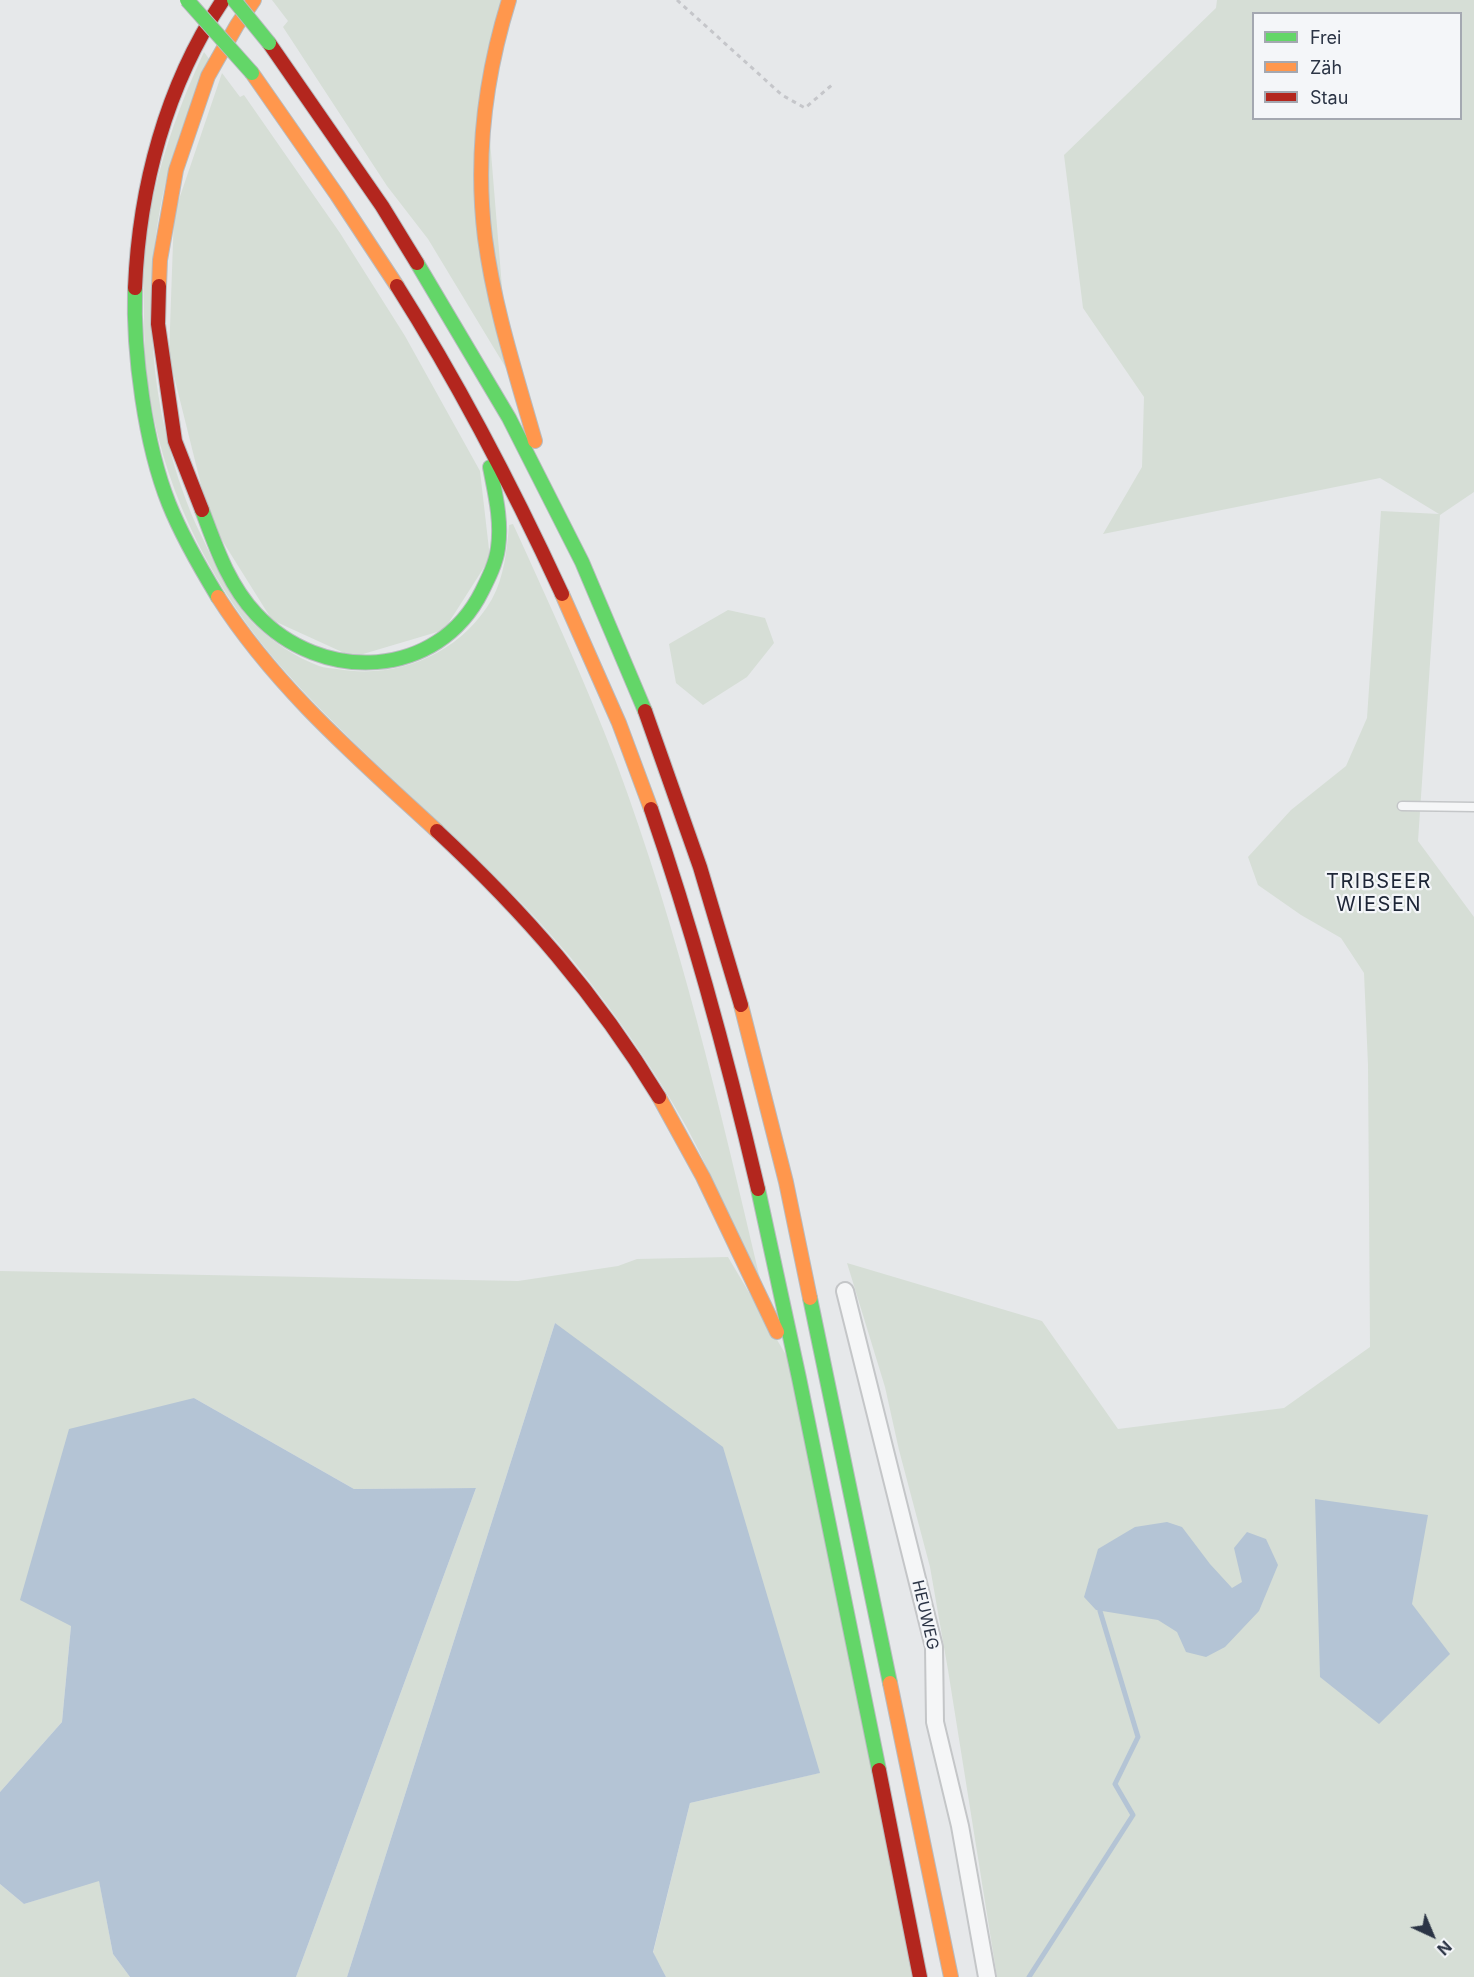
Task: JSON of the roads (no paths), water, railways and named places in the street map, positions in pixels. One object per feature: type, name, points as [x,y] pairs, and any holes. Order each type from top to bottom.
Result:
[{"type":"highway","points":[[187,0],[252,73],[359,227],[418,319],[484,437],[554,576],[606,693],[640,779],[705,980],[734,1087],[799,1377],[921,1977]]},
{"type":"highway","points":[[223,0],[188,63],[169,108],[147,184],[136,247],[134,299],[136,356],[144,412],[168,500],[193,553],[216,594],[277,676],[345,745],[506,897],[561,958],[616,1030],[664,1104],[692,1155],[799,1377]]},
{"type":"highway","points":[[234,0],[269,43],[382,206],[509,418],[582,562],[633,680],[666,767],[733,973],[786,1182],[951,1977]]},
{"type":"highway","points":[[254,0],[208,76],[176,170],[160,260],[158,324],[175,441],[226,572],[262,620],[288,640],[319,656],[347,662],[378,663],[404,657],[435,643],[459,624],[477,601],[490,575],[498,548],[499,518],[484,437]]},
{"type":"highway","points":[[509,0],[489,74],[483,118],[481,164],[485,238],[502,325],[553,505]]},
{"type":"street","name":"HEUWEG","points":[[845,1291],[934,1647],[935,1722],[960,1826],[987,1977]]},
{"type":"lane","points":[[1402,806],[1474,807]]},
{"type":"water","points":[[555,1323],[723,1447],[820,1773],[690,1803],[653,1952],[666,1977],[347,1977]]},
{"type":"water","points":[[194,1398],[354,1489],[476,1488],[296,1977],[130,1977],[113,1954],[99,1881],[24,1904],[0,1884],[0,1792],[62,1722],[71,1626],[20,1600],[69,1429]]},
{"type":"water","points":[[1315,1499],[1428,1515],[1412,1604],[1450,1654],[1379,1724],[1320,1677]]},
{"type":"water","points":[[1167,1522],[1182,1527],[1210,1564],[1232,1588],[1242,1582],[1234,1548],[1247,1532],[1266,1539],[1278,1565],[1259,1611],[1225,1647],[1206,1657],[1186,1652],[1177,1632],[1158,1620],[1096,1610],[1084,1597],[1098,1549],[1135,1527]]},
{"type":"waterway","points":[[1029,1977],[1133,1815],[1115,1784],[1138,1737],[1100,1611]]},
{"type":"district","name":"TRIBSEER WIESEN","points":[[1379,894]]}]
